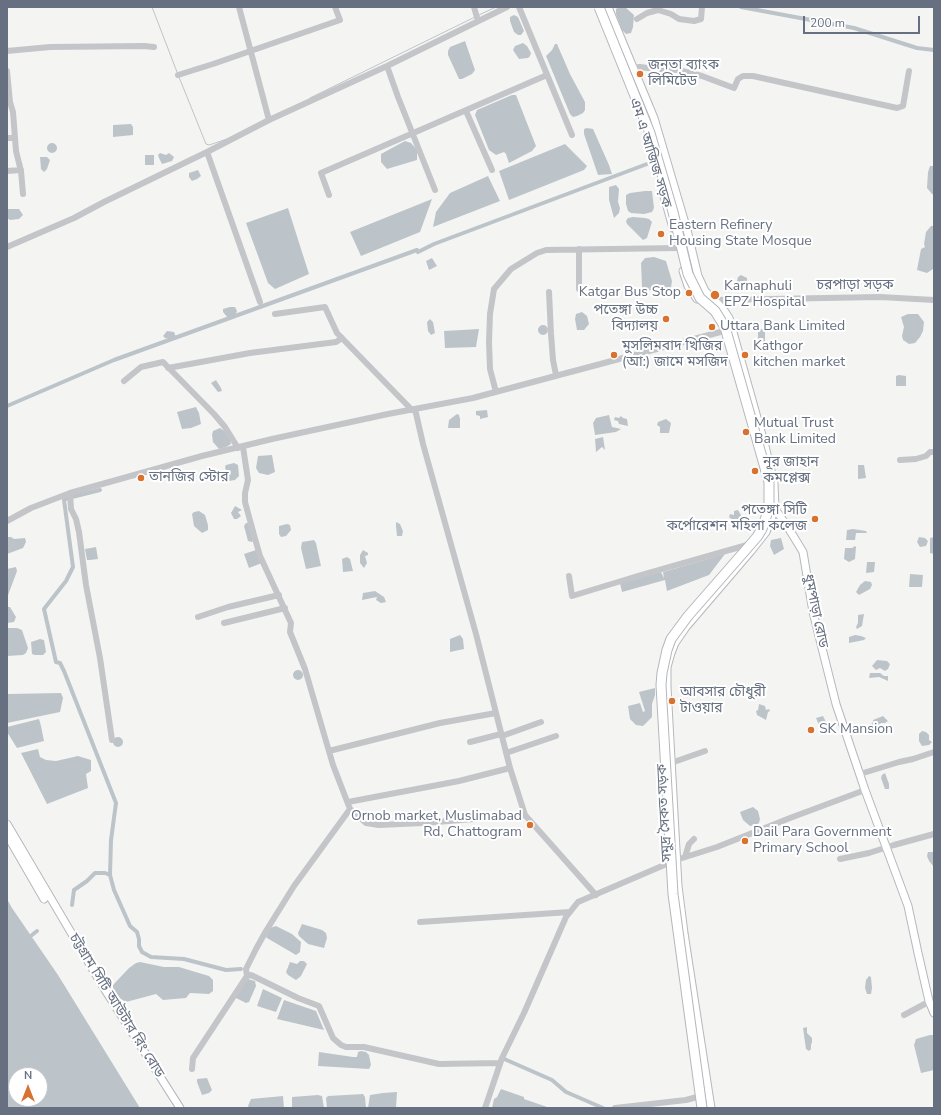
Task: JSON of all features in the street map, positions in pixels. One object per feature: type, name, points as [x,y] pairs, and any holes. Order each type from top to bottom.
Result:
[{"type":"highway","points":[[598,7],[650,133],[673,212],[688,274],[700,298],[715,311],[725,327],[769,482],[770,508],[757,537],[688,616],[671,639],[662,673],[661,685],[673,894],[702,1108]]},
{"type":"highway","points":[[605,7],[654,131],[676,205],[695,278],[700,288],[723,315],[729,327],[768,462],[772,483],[773,504],[769,521],[764,530],[756,543],[687,622],[669,651],[665,672],[665,701],[675,864],[682,931],[707,1108]]},
{"type":"main road","name":"এম এ আজিজ সড়ক","points":[[598,7],[647,133],[685,278],[693,294],[718,318],[724,331],[766,481],[770,508]]},
{"type":"main road","points":[[608,7],[654,118],[702,287],[723,309],[729,318],[734,332],[771,468],[774,484],[770,508]]},
{"type":"main road","name":"সমুদ্র সৈকত সড়ক","points":[[698,1108],[669,893],[659,684],[662,661],[668,639],[683,618],[747,545],[758,530],[770,508]]},
{"type":"main road","name":"সমুদ্র সৈকত সড়ক","points":[[711,1108],[684,933],[676,860],[670,763],[667,668],[676,642],[686,627],[766,532],[770,508]]},
{"type":"main road","name":"ধুমপাড়া রোড","points":[[770,508],[804,552],[813,612],[836,704],[865,790],[908,906],[934,1013]]},
{"type":"main road","points":[[7,824],[51,903]]},
{"type":"main road","points":[[7,835],[42,895],[51,903]]},
{"type":"main road","name":"চট্টগ্রাম সিটি আউটার রিং রোড","points":[[51,903],[174,1108]]},
{"type":"main road","name":"চট্টগ্রাম সিটি আউটার রিং রোড","points":[[51,903],[180,1108]]},
{"type":"street","points":[[239,7],[252,51],[269,120]]},
{"type":"street","points":[[178,75],[340,20],[335,7]]},
{"type":"street","points":[[474,7],[478,21]]},
{"type":"street","points":[[7,247],[74,218],[269,120],[387,66],[507,7]]},
{"type":"street","points":[[519,7],[572,135]]},
{"type":"street","points":[[638,18],[647,13],[658,10],[671,14],[679,19],[694,21],[702,18],[702,7]]},
{"type":"street","points":[[7,51],[50,47],[154,47]]},
{"type":"street","points":[[387,66],[435,190]]},
{"type":"street","points":[[633,68],[640,67],[678,70],[702,76],[734,88],[738,79],[743,76],[753,76],[897,108],[903,106],[909,71]]},
{"type":"street","points":[[7,71],[10,113],[16,138],[17,157],[23,194]]},
{"type":"street","points":[[329,195],[321,173],[547,75]]},
{"type":"street","points":[[466,111],[492,170]]},
{"type":"street","points":[[7,138],[16,138]]},
{"type":"street","points":[[207,152],[260,302]]},
{"type":"street","points":[[7,171],[20,170]]},
{"type":"street","points":[[496,392],[490,368],[490,314],[494,290],[511,269],[537,252],[546,250],[678,248]]},
{"type":"street","points":[[579,249],[579,289]]},
{"type":"street","points":[[549,292],[553,360],[556,375]]},
{"type":"street","name":"চরপাড়া সড়ক","points":[[701,302],[714,300],[880,297],[934,300]]},
{"type":"street","points":[[275,314],[325,307],[337,333],[414,409],[448,530],[510,768],[525,815],[596,895]]},
{"type":"street","points":[[7,520],[31,508],[70,493],[202,456],[272,439],[496,392],[724,331]]},
{"type":"street","points":[[168,368],[250,353],[336,342],[342,338]]},
{"type":"street","points":[[124,381],[141,367],[163,362],[218,418],[240,447],[248,480],[245,493],[247,512],[260,556],[291,623],[290,632],[305,669],[329,751],[350,809],[366,823],[380,825],[525,815]]},
{"type":"street","points":[[900,460],[916,459],[926,456],[930,452],[934,452]]},
{"type":"street","points":[[70,493],[72,509],[79,532],[86,585],[100,658],[112,740]]},
{"type":"street","points":[[569,576],[572,596],[641,574],[747,545]]},
{"type":"street","points":[[198,617],[228,607],[279,595]]},
{"type":"street","points":[[224,623],[285,608]]},
{"type":"street","points":[[329,751],[440,723],[496,713]]},
{"type":"street","points":[[470,742],[502,735],[541,722]]},
{"type":"street","points":[[506,753],[556,736]]},
{"type":"street","points":[[670,763],[705,751]]},
{"type":"street","points":[[860,774],[934,752]]},
{"type":"street","points":[[348,802],[459,781],[510,768]]},
{"type":"street","points":[[485,1108],[500,1063],[566,917],[578,902],[676,860],[717,847],[865,790]]},
{"type":"street","points":[[192,1069],[193,1058],[247,976],[246,970],[256,949],[294,886],[350,809]]},
{"type":"street","points":[[840,859],[869,854],[894,845],[934,834]]},
{"type":"street","points":[[685,857],[689,844],[694,839]]},
{"type":"street","points":[[420,922],[570,912]]},
{"type":"street","points":[[247,976],[251,975],[318,1006],[333,1038],[341,1045],[346,1047],[364,1047],[439,1064],[500,1063]]},
{"type":"street","points":[[904,1015],[932,1000]]},
{"type":"street","points":[[615,1108],[686,1100],[697,1097]]},
{"type":"shaded area","points":[[619,7],[625,7],[634,15],[631,33],[626,34],[622,30],[616,14],[616,9]]},
{"type":"shaded area","points":[[514,15],[518,17],[524,31],[521,35],[514,32],[510,21],[510,17]]},
{"type":"shaded area","points":[[465,41],[475,70],[472,74],[459,79],[448,55],[448,51],[450,47]]},
{"type":"shaded area","points":[[523,43],[527,46],[531,53],[528,58],[519,59],[513,50],[515,46]]},
{"type":"shaded area","points":[[555,44],[557,44],[570,74],[585,102],[585,110],[577,116],[573,117],[570,114],[546,56]]},
{"type":"shaded area","points":[[512,95],[516,95],[536,146],[532,151],[509,163],[504,152],[496,155],[489,150],[475,115],[477,110]]},
{"type":"shaded area","points":[[131,124],[133,127],[133,135],[113,137],[113,125]]},
{"type":"shaded area","points":[[584,129],[593,129],[612,174],[598,175],[584,134]]},
{"type":"shaded area","points":[[405,141],[411,143],[417,150],[417,160],[387,169],[381,162],[381,154]]},
{"type":"shaded area","points":[[50,143],[54,143],[56,144],[56,152],[50,153],[47,150],[47,146]]},
{"type":"shaded area","points":[[565,144],[587,166],[584,170],[509,200],[499,171]]},
{"type":"shaded area","points":[[160,153],[166,155],[169,153],[174,157],[172,161],[162,164],[158,155]]},
{"type":"shaded area","points":[[145,155],[154,155],[154,165],[145,165]]},
{"type":"shaded area","points":[[40,157],[47,157],[50,160],[47,169],[44,172],[41,169]]},
{"type":"shaded area","points":[[930,166],[934,166],[934,195],[927,188]]},
{"type":"shaded area","points":[[198,170],[201,176],[192,181],[189,177],[189,173]]},
{"type":"shaded area","points":[[488,176],[500,201],[433,227],[436,212],[450,193]]},
{"type":"shaded area","points":[[616,185],[619,189],[618,202],[620,208],[619,213],[614,218],[609,200],[609,187]]},
{"type":"shaded area","points":[[652,191],[654,208],[652,212],[644,214],[631,213],[628,211],[626,195]]},
{"type":"shaded area","points":[[432,199],[420,232],[361,256],[350,232]]},
{"type":"shaded area","points":[[288,208],[309,274],[275,289],[268,283],[246,223]]},
{"type":"shaded area","points":[[7,209],[19,209],[23,215],[19,219],[10,220],[7,218]]},
{"type":"shaded area","points":[[633,217],[649,219],[652,222],[647,238],[643,240],[627,224],[626,221],[628,218]]},
{"type":"shaded area","points":[[931,226],[934,226],[934,266],[933,269],[927,273],[917,270],[921,249],[925,247],[926,232]]},
{"type":"shaded area","points":[[654,257],[666,261],[672,281],[671,288],[664,291],[647,290],[642,287],[641,263],[645,258]]},
{"type":"shaded area","points":[[432,258],[437,266],[429,270],[426,261]]},
{"type":"shaded area","points":[[741,275],[747,278],[747,283],[746,287],[738,291],[736,289],[738,286],[737,281],[738,277]]},
{"type":"shaded area","points":[[235,307],[237,311],[235,316],[228,318],[223,312],[223,309]]},
{"type":"shaded area","points":[[582,312],[587,316],[589,324],[584,330],[577,330],[575,319],[576,314]]},
{"type":"shaded area","points":[[908,314],[918,314],[924,322],[923,331],[920,337],[915,343],[909,344],[903,340],[902,336],[904,327],[901,317]]},
{"type":"shaded area","points":[[430,319],[433,322],[435,333],[431,335],[428,331],[427,322]]},
{"type":"shaded area","points":[[541,325],[545,325],[547,326],[547,334],[541,335],[538,332],[538,328]]},
{"type":"shaded area","points":[[479,329],[476,347],[445,348],[444,331]]},
{"type":"shaded area","points":[[758,329],[765,329],[765,343],[758,342]]},
{"type":"shaded area","points":[[167,331],[174,332],[176,337],[170,339],[165,338],[163,336]]},
{"type":"shaded area","points":[[896,376],[906,376],[906,386],[896,386]]},
{"type":"shaded area","points":[[216,380],[222,391],[218,392],[211,383]]},
{"type":"shaded area","points":[[196,407],[201,424],[191,428],[182,429],[177,412]]},
{"type":"shaded area","points":[[487,410],[488,417],[480,419],[480,416],[476,415],[476,411]]},
{"type":"shaded area","points":[[457,414],[459,415],[460,419],[460,428],[448,428],[449,420]]},
{"type":"shaded area","points":[[609,415],[612,427],[621,429],[616,432],[595,435],[593,423],[596,418]]},
{"type":"shaded area","points":[[621,416],[627,419],[628,426],[619,424],[618,421],[614,420],[615,417],[619,418]]},
{"type":"shaded area","points":[[666,419],[671,423],[669,433],[660,433],[660,427],[657,425],[658,422]]},
{"type":"shaded area","points":[[220,428],[226,432],[231,444],[219,449],[213,442],[212,435],[213,431]]},
{"type":"shaded area","points":[[603,437],[605,450],[602,447],[596,452],[595,439]]},
{"type":"shaded area","points":[[272,455],[275,472],[268,475],[259,473],[256,468],[258,456]]},
{"type":"shaded area","points":[[234,463],[238,465],[239,476],[235,480],[229,481],[225,467],[226,465]]},
{"type":"shaded area","points":[[858,465],[864,465],[866,478],[858,479]]},
{"type":"shaded area","points":[[235,506],[242,510],[238,512],[241,516],[237,519],[234,519],[231,513]]},
{"type":"shaded area","points":[[738,510],[742,517],[736,523],[729,517],[730,514],[734,515],[734,511]]},
{"type":"shaded area","points":[[199,511],[205,515],[208,525],[208,530],[202,533],[194,526],[192,514]]},
{"type":"shaded area","points":[[396,522],[400,524],[403,531],[402,536],[397,536]]},
{"type":"shaded area","points":[[248,523],[252,542],[248,541],[244,526]]},
{"type":"shaded area","points":[[287,524],[290,525],[291,530],[286,536],[281,537],[279,534],[279,526]]},
{"type":"shaded area","points":[[853,529],[866,531],[867,533],[856,533],[855,540],[846,540],[847,530]]},
{"type":"shaded area","points":[[7,537],[14,539],[25,538],[26,542],[23,548],[7,554]]},
{"type":"shaded area","points":[[919,537],[925,538],[928,541],[926,546],[920,547],[917,542]]},
{"type":"shaded area","points":[[934,537],[934,554],[930,553],[930,538]]},
{"type":"shaded area","points":[[781,538],[784,549],[774,555],[770,546],[771,540]]},
{"type":"shaded area","points":[[314,540],[321,566],[306,569],[301,548],[302,542]]},
{"type":"shaded area","points":[[855,546],[855,559],[849,562],[844,559],[845,548],[852,548]]},
{"type":"shaded area","points":[[96,547],[98,559],[87,560],[85,549]]},
{"type":"shaded area","points":[[256,550],[262,563],[249,568],[244,554]]},
{"type":"shaded area","points":[[363,550],[368,553],[368,555],[365,556],[367,563],[364,568],[360,563],[360,555]]},
{"type":"shaded area","points":[[725,554],[709,575],[667,591],[665,580],[622,592],[620,583],[661,572],[664,578],[663,572]]},
{"type":"shaded area","points":[[347,557],[350,559],[353,571],[343,572],[342,559]]},
{"type":"shaded area","points":[[867,562],[875,562],[874,572],[866,573]]},
{"type":"shaded area","points":[[16,567],[17,571],[7,598],[7,569]]},
{"type":"shaded area","points":[[910,574],[923,575],[922,587],[909,587]]},
{"type":"shaded area","points":[[865,581],[871,582],[872,585],[870,589],[859,595],[856,592],[860,585]]},
{"type":"shaded area","points":[[375,591],[384,597],[386,602],[381,603],[376,600],[377,597],[362,600],[363,593]]},
{"type":"shaded area","points":[[7,607],[10,607],[16,617],[14,622],[7,623]]},
{"type":"shaded area","points":[[864,614],[862,626],[857,629],[858,615]]},
{"type":"shaded area","points":[[7,628],[17,628],[22,630],[28,648],[26,653],[23,655],[7,656]]},
{"type":"shaded area","points":[[460,635],[463,639],[464,649],[450,652],[450,639]]},
{"type":"shaded area","points":[[855,635],[866,638],[864,640],[849,643],[849,637]]},
{"type":"shaded area","points":[[40,639],[44,640],[46,652],[43,655],[32,654],[31,642]]},
{"type":"shaded area","points":[[877,660],[887,661],[890,664],[888,669],[885,671],[880,668],[876,670],[872,666]]},
{"type":"shaded area","points":[[296,670],[300,670],[302,671],[302,679],[296,680],[293,677],[293,673]]},
{"type":"shaded area","points":[[870,673],[880,673],[884,676],[888,676],[888,681],[879,677],[869,678]]},
{"type":"shaded area","points":[[655,688],[655,695],[652,704],[652,717],[643,726],[636,725],[630,719],[628,706],[640,703],[643,712],[645,711],[639,692]]},
{"type":"shaded area","points":[[61,693],[63,698],[60,712],[7,723],[7,694]]},
{"type":"shaded area","points":[[759,704],[765,706],[766,710],[769,709],[770,711],[768,712],[766,720],[757,715],[756,711],[758,710]]},
{"type":"shaded area","points":[[823,716],[828,726],[821,730],[816,718]]},
{"type":"shaded area","points":[[883,716],[888,721],[872,726],[871,724],[873,720]]},
{"type":"shaded area","points":[[39,719],[44,741],[17,748],[7,732],[7,727]]},
{"type":"shaded area","points":[[922,731],[929,735],[929,740],[932,742],[929,745],[922,746],[919,741],[919,734]]},
{"type":"shaded area","points":[[118,737],[123,742],[118,747],[113,742]]},
{"type":"shaded area","points":[[38,749],[40,757],[46,760],[56,761],[78,756],[91,760],[91,771],[86,774],[88,788],[47,804],[21,753]]},
{"type":"shaded area","points":[[885,773],[889,784],[889,789],[885,789],[881,778]]},
{"type":"shaded area","points":[[753,807],[758,811],[760,819],[759,823],[750,826],[743,820],[740,812]]},
{"type":"shaded area","points":[[928,852],[934,852],[934,867],[927,856]]},
{"type":"shaded area","points":[[7,899],[58,975],[140,1108],[7,1108]]},
{"type":"shaded area","points":[[302,924],[322,930],[326,933],[327,938],[324,948],[308,944],[299,936],[298,933]]},
{"type":"shaded area","points":[[276,926],[292,934],[301,942],[300,952],[296,955],[266,937],[270,928]]},
{"type":"shaded area","points":[[300,961],[304,961],[307,964],[301,976],[296,980],[286,972],[290,962],[297,964]]},
{"type":"shaded area","points":[[140,962],[164,967],[179,967],[209,976],[213,980],[213,991],[209,994],[190,993],[186,998],[163,1000],[156,994],[126,1002],[113,991],[113,985],[129,968]]},
{"type":"shaded area","points":[[869,976],[871,977],[872,988],[871,994],[867,994],[865,988],[866,980]]},
{"type":"shaded area","points":[[248,979],[255,981],[256,986],[249,1002],[246,1003],[236,998],[236,996]]},
{"type":"shaded area","points":[[263,989],[282,998],[276,1012],[257,1006]]},
{"type":"shaded area","points":[[284,1000],[316,1011],[324,1030],[277,1019]]},
{"type":"shaded area","points":[[807,1027],[807,1033],[812,1038],[811,1049],[809,1051],[806,1049],[803,1028]]},
{"type":"shaded area","points":[[934,1035],[934,1070],[921,1073],[914,1045],[916,1039]]},
{"type":"shaded area","points":[[319,1052],[357,1057],[358,1052],[366,1052],[369,1055],[371,1065],[369,1069],[318,1066]]},
{"type":"shaded area","points":[[207,1078],[212,1090],[209,1093],[202,1095],[197,1079]]},
{"type":"shaded area","points":[[501,1089],[550,1108],[492,1108],[494,1099],[497,1097]]},
{"type":"shaded area","points":[[397,1092],[396,1108],[368,1108],[370,1095]]},
{"type":"shaded area","points":[[363,1094],[365,1097],[366,1108],[327,1108],[326,1098],[328,1096]]},
{"type":"shaded area","points":[[283,1096],[284,1108],[249,1108],[248,1106],[251,1099]]},
{"type":"shaded area","points":[[322,1096],[324,1108],[292,1108],[292,1097]]},
{"type":"waterway","points":[[152,7],[177,72]]},
{"type":"waterway","points":[[479,15],[496,7]]},
{"type":"waterway","points":[[741,7],[854,28],[917,48],[934,50]]},
{"type":"waterway","points":[[310,98],[475,17]]},
{"type":"waterway","points":[[179,77],[206,144],[209,145],[227,139]]},
{"type":"waterway","points":[[7,406],[114,360],[417,250],[418,252],[434,244],[647,164]]},
{"type":"waterway","points":[[72,497],[100,490]]},
{"type":"waterway","points":[[69,498],[64,500],[73,567],[66,581],[44,609],[56,662],[60,663],[64,671],[116,803],[111,840],[110,875]]},
{"type":"waterway","points":[[72,905],[74,890],[95,873],[105,873],[110,875],[114,890],[130,926],[137,932],[139,946],[142,952],[151,957],[184,959],[226,970],[241,969]]},
{"type":"waterway","points":[[32,935],[37,931]]},
{"type":"waterway","points":[[502,1058],[552,1080],[566,1092],[603,1108]]},
{"type":"place","name":"জনতা ব্যাংক লিমিটেড","points":[[640,74]]},
{"type":"place","name":"Eastern Refinery Housing State Mosque","points":[[661,234]]},
{"type":"place","name":"Katgar Bus Stop","points":[[689,293]]},
{"type":"place","name":"Karnaphuli EPZ Hospital","points":[[715,295]]},
{"type":"place","name":"পতেঙ্গা উচ্চ বিদ্যালয়","points":[[666,319]]},
{"type":"place","name":"Uttara Bank Limited","points":[[712,327]]},
{"type":"place","name":"মুসলিমবাদ খিজির (আ:) জামে মসজিদ","points":[[614,355]]},
{"type":"place","name":"Kathgor kitchen market","points":[[745,355]]},
{"type":"place","name":"Mutual Trust Bank Limited","points":[[746,432]]},
{"type":"place","name":"নূর জাহান কমপ্লেক্স","points":[[755,471]]},
{"type":"place","name":"তানজির স্টোর","points":[[141,478]]},
{"type":"place","name":"পতেঙ্গা সিটি কর্পোরেশন মহিলা কলেজ","points":[[815,519]]},
{"type":"place","name":"আবসার চৌধুরী টাওয়ার","points":[[672,701]]},
{"type":"place","name":"SK Mansion","points":[[811,730]]},
{"type":"place","name":"Ornob market, Muslimabad Rd, Chattogram","points":[[530,825]]},
{"type":"place","name":"Dail Para Government Primary School","points":[[745,841]]}]
